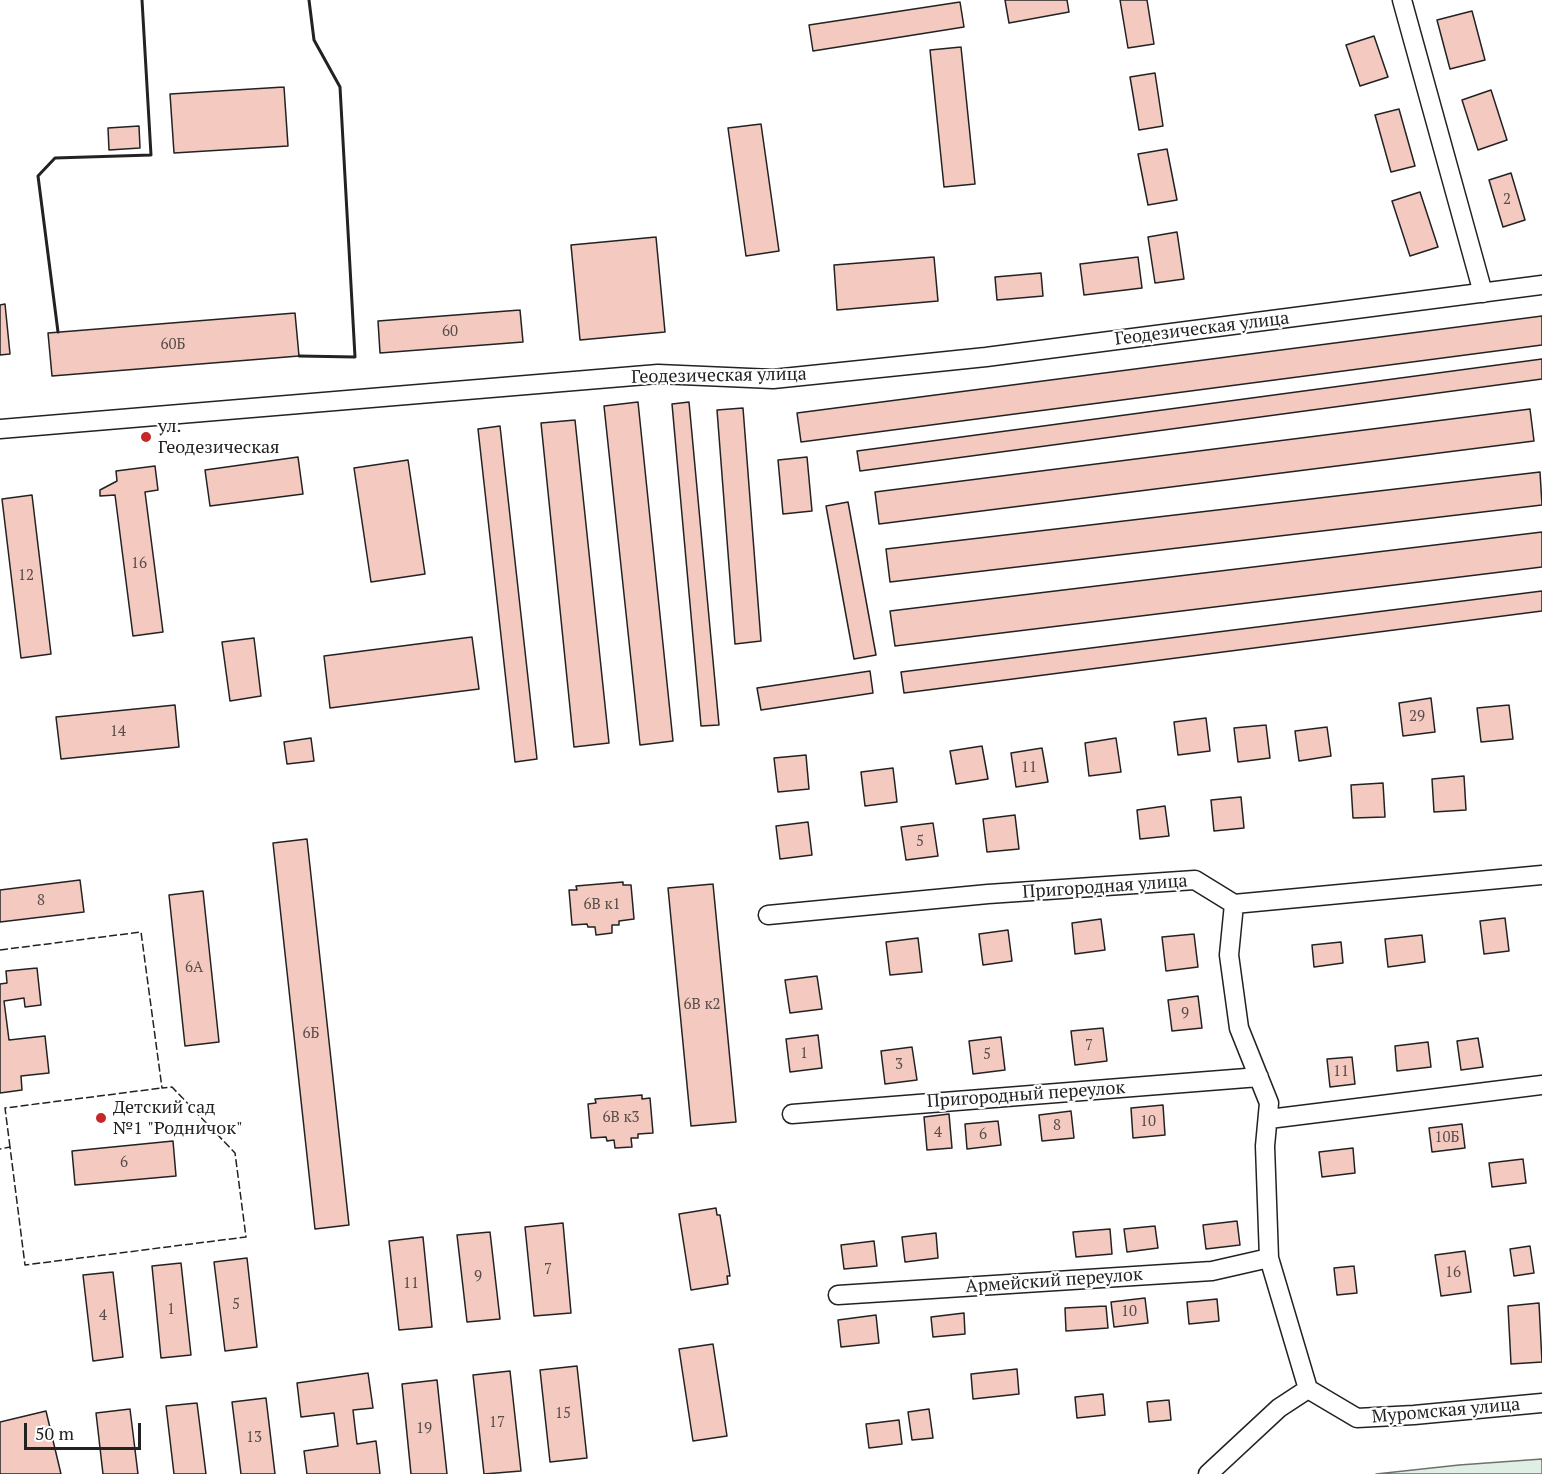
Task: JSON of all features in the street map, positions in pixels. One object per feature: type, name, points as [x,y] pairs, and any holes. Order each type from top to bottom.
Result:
[{"type":"street","points":[[1402,0],[1484,293]]},
{"type":"street","name":"Геодезическая улица","points":[[0,429],[658,374],[773,379],[986,357],[1542,285]]},
{"type":"street","points":[[1208,1474],[1279,1408],[1308,1389],[1269,1258],[1265,1146],[1269,1103],[1239,1028],[1228,955],[1234,904],[1542,875]]},
{"type":"street","name":"Пригородная улица","points":[[768,915],[988,894],[1195,880],[1234,904]]},
{"type":"street","name":"Пригородный переулок","points":[[792,1114],[1259,1077]]},
{"type":"street","points":[[1269,1119],[1542,1085]]},
{"type":"street","name":"Армейский переулок","points":[[838,1294],[1212,1271],[1269,1258]]},
{"type":"street","name":"Муромская улица","points":[[1308,1389],[1357,1418],[1414,1415],[1542,1402]]},
{"type":"green space","points":[[1542,1459],[1542,1474],[1376,1474],[1459,1465]]},
{"type":"building","points":[[1005,0],[1067,0],[1069,12],[1009,23]]},
{"type":"building","points":[[1120,0],[1147,0],[1154,44],[1128,48]]},
{"type":"building","points":[[960,2],[964,27],[813,51],[809,25]]},
{"type":"building","points":[[1472,11],[1485,60],[1450,69],[1437,20]]},
{"type":"building","points":[[1374,36],[1388,77],[1360,86],[1346,45]]},
{"type":"building","points":[[961,47],[975,184],[944,187],[930,50]]},
{"type":"building","points":[[1155,73],[1163,126],[1139,130],[1130,77]]},
{"type":"building","points":[[284,87],[288,146],[174,153],[170,94]]},
{"type":"building","points":[[1491,90],[1507,140],[1478,150],[1462,100]]},
{"type":"building","points":[[1399,109],[1415,166],[1391,172],[1375,115]]},
{"type":"building","points":[[761,124],[779,251],[746,256],[728,128]]},
{"type":"building","points":[[139,126],[140,148],[109,150],[108,128]]},
{"type":"building","points":[[1167,149],[1177,200],[1148,205],[1138,154]]},
{"type":"building","points":[[1511,173],[1525,220],[1503,227],[1489,180]]},
{"type":"building","points":[[1420,192],[1438,247],[1410,256],[1392,201]]},
{"type":"building","points":[[1177,232],[1184,279],[1155,283],[1148,237]]},
{"type":"building","points":[[656,237],[665,332],[580,340],[571,245]]},
{"type":"building","points":[[934,257],[938,301],[837,310],[834,265]]},
{"type":"building","points":[[1138,257],[1142,288],[1084,295],[1080,264]]},
{"type":"building","points":[[1041,273],[1043,296],[997,300],[995,277]]},
{"type":"building","points":[[5,304],[10,354],[0,355],[0,305]]},
{"type":"building","points":[[520,310],[523,342],[380,353],[378,321]]},
{"type":"building","points":[[295,313],[299,356],[52,376],[48,333]]},
{"type":"building","points":[[1542,316],[1542,345],[801,442],[797,413]]},
{"type":"building","points":[[1542,359],[1542,379],[860,471],[857,451]]},
{"type":"building","points":[[638,402],[673,741],[640,745],[604,406]]},
{"type":"building","points":[[689,402],[719,725],[701,726],[672,404]]},
{"type":"building","points":[[743,408],[761,641],[735,644],[717,410]]},
{"type":"building","points":[[1530,409],[1534,441],[879,524],[875,492]]},
{"type":"building","points":[[575,420],[609,743],[574,747],[541,423]]},
{"type":"building","points":[[500,426],[537,759],[515,762],[478,429]]},
{"type":"building","points":[[298,457],[303,494],[210,506],[205,470]]},
{"type":"building","points":[[807,457],[812,511],[783,514],[778,460]]},
{"type":"building","points":[[408,460],[425,574],[371,582],[354,468]]},
{"type":"building","points":[[155,466],[158,490],[145,492],[163,632],[133,636],[115,495],[100,496],[100,490],[117,481],[116,471]]},
{"type":"building","points":[[1540,472],[1542,505],[890,582],[886,549]]},
{"type":"building","points":[[32,495],[51,654],[21,658],[2,499]]},
{"type":"building","points":[[848,502],[876,655],[854,659],[826,506]]},
{"type":"building","points":[[1542,532],[1542,567],[895,646],[890,611]]},
{"type":"building","points":[[1542,591],[1542,611],[904,693],[901,672]]},
{"type":"building","points":[[472,637],[479,689],[330,708],[324,656]]},
{"type":"building","points":[[254,638],[261,696],[230,701],[222,642]]},
{"type":"building","points":[[870,671],[873,693],[761,710],[757,688]]},
{"type":"building","points":[[1431,698],[1435,732],[1403,736],[1399,703]]},
{"type":"building","points":[[175,705],[179,747],[61,759],[56,717]]},
{"type":"building","points":[[1509,705],[1513,739],[1481,742],[1477,708]]},
{"type":"building","points":[[1206,718],[1210,751],[1178,755],[1174,722]]},
{"type":"building","points":[[1266,725],[1270,758],[1238,762],[1234,728]]},
{"type":"building","points":[[1327,727],[1331,756],[1299,761],[1295,731]]},
{"type":"building","points":[[311,738],[314,761],[287,764],[284,742]]},
{"type":"building","points":[[1116,738],[1121,772],[1089,776],[1085,743]]},
{"type":"building","points":[[982,746],[988,779],[956,784],[950,751]]},
{"type":"building","points":[[1042,748],[1048,782],[1016,787],[1011,753]]},
{"type":"building","points":[[806,755],[809,789],[778,792],[774,758]]},
{"type":"building","points":[[893,768],[897,802],[865,806],[861,772]]},
{"type":"building","points":[[1464,776],[1466,810],[1434,812],[1432,779]]},
{"type":"building","points":[[1383,783],[1385,817],[1353,818],[1351,785]]},
{"type":"building","points":[[1241,797],[1244,828],[1214,831],[1211,800]]},
{"type":"building","points":[[1165,806],[1169,836],[1140,839],[1137,810]]},
{"type":"building","points":[[1015,815],[1019,849],[987,852],[983,819]]},
{"type":"building","points":[[808,822],[812,855],[780,859],[776,826]]},
{"type":"building","points":[[933,823],[938,856],[906,860],[901,827]]},
{"type":"building","points":[[307,839],[349,1225],[315,1229],[273,843]]},
{"type":"building","points":[[80,880],[84,912],[0,922],[0,890]]},
{"type":"building","points":[[623,882],[623,885],[631,885],[634,919],[619,921],[619,925],[612,925],[612,933],[596,935],[595,927],[588,927],[587,924],[572,925],[569,890],[577,890],[576,886]]},
{"type":"building","points":[[713,884],[736,1122],[691,1126],[668,888]]},
{"type":"building","points":[[203,891],[219,1042],[185,1046],[169,895]]},
{"type":"building","points":[[1505,918],[1509,951],[1484,954],[1480,921]]},
{"type":"building","points":[[1101,919],[1105,950],[1075,954],[1072,923]]},
{"type":"building","points":[[1008,930],[1012,961],[983,965],[979,934]]},
{"type":"building","points":[[1194,934],[1198,967],[1166,971],[1162,937]]},
{"type":"building","points":[[1422,935],[1425,962],[1388,967],[1385,939]]},
{"type":"building","points":[[918,938],[922,972],[890,975],[886,942]]},
{"type":"building","points":[[1341,942],[1343,963],[1314,967],[1312,945]]},
{"type":"building","points":[[37,968],[41,1005],[25,1007],[24,998],[4,1001],[9,1040],[45,1036],[49,1073],[21,1076],[22,1090],[0,1093],[0,984],[7,983],[6,971]]},
{"type":"building","points":[[817,976],[822,1009],[790,1013],[785,980]]},
{"type":"building","points":[[1198,996],[1202,1028],[1172,1031],[1168,1000]]},
{"type":"building","points":[[1103,1028],[1107,1061],[1075,1065],[1071,1031]]},
{"type":"building","points":[[818,1035],[822,1068],[790,1072],[786,1039]]},
{"type":"building","points":[[1001,1037],[1005,1070],[973,1074],[969,1041]]},
{"type":"building","points":[[1478,1038],[1483,1067],[1461,1070],[1457,1041]]},
{"type":"building","points":[[1428,1042],[1431,1067],[1397,1071],[1395,1046]]},
{"type":"building","points":[[912,1047],[917,1080],[885,1084],[881,1051]]},
{"type":"building","points":[[1352,1057],[1355,1084],[1330,1087],[1327,1059]]},
{"type":"building","points":[[642,1095],[642,1099],[650,1098],[653,1133],[638,1134],[638,1138],[631,1138],[632,1147],[615,1148],[614,1140],[607,1141],[606,1137],[591,1138],[588,1104],[596,1103],[595,1099]]},
{"type":"building","points":[[1163,1105],[1165,1135],[1133,1138],[1131,1108]]},
{"type":"building","points":[[1071,1111],[1074,1138],[1042,1141],[1039,1115]]},
{"type":"building","points":[[949,1114],[952,1148],[927,1150],[924,1117]]},
{"type":"building","points":[[998,1121],[1001,1145],[967,1149],[965,1124]]},
{"type":"building","points":[[1462,1124],[1465,1148],[1432,1152],[1429,1128]]},
{"type":"building","points":[[173,1141],[176,1176],[75,1185],[72,1151]]},
{"type":"building","points":[[1353,1148],[1355,1173],[1322,1177],[1319,1152]]},
{"type":"building","points":[[1523,1159],[1526,1183],[1492,1187],[1489,1163]]},
{"type":"building","points":[[716,1208],[717,1215],[720,1215],[730,1276],[727,1276],[728,1284],[691,1290],[679,1214]]},
{"type":"building","points":[[1237,1221],[1240,1245],[1206,1249],[1203,1225]]},
{"type":"building","points":[[563,1223],[571,1313],[534,1316],[525,1227]]},
{"type":"building","points":[[1155,1226],[1158,1248],[1127,1252],[1124,1229]]},
{"type":"building","points":[[1110,1229],[1112,1254],[1076,1257],[1073,1232]]},
{"type":"building","points":[[490,1232],[500,1319],[467,1322],[457,1235]]},
{"type":"building","points":[[936,1233],[938,1258],[905,1262],[902,1237]]},
{"type":"building","points":[[423,1237],[432,1327],[399,1330],[389,1241]]},
{"type":"building","points":[[874,1241],[877,1266],[844,1269],[841,1245]]},
{"type":"building","points":[[1530,1246],[1534,1273],[1514,1276],[1510,1249]]},
{"type":"building","points":[[1465,1251],[1471,1292],[1441,1296],[1435,1255]]},
{"type":"building","points":[[247,1258],[257,1347],[225,1351],[214,1262]]},
{"type":"building","points":[[181,1263],[191,1355],[161,1358],[152,1266]]},
{"type":"building","points":[[1354,1266],[1357,1293],[1337,1295],[1334,1268]]},
{"type":"building","points":[[113,1272],[123,1357],[93,1361],[83,1275]]},
{"type":"building","points":[[1145,1298],[1148,1323],[1114,1327],[1111,1302]]},
{"type":"building","points":[[1217,1299],[1219,1321],[1189,1324],[1187,1302]]},
{"type":"building","points":[[1539,1303],[1542,1362],[1511,1364],[1508,1306]]},
{"type":"building","points":[[1106,1306],[1108,1328],[1066,1331],[1065,1308]]},
{"type":"building","points":[[964,1313],[965,1334],[933,1337],[931,1317]]},
{"type":"building","points":[[876,1315],[879,1343],[841,1347],[838,1320]]},
{"type":"building","points":[[713,1344],[727,1436],[693,1441],[679,1349]]},
{"type":"building","points":[[577,1366],[587,1458],[550,1462],[540,1370]]},
{"type":"building","points":[[1017,1369],[1019,1394],[973,1399],[971,1374]]},
{"type":"building","points":[[510,1371],[521,1471],[484,1474],[473,1375]]},
{"type":"building","points":[[368,1373],[373,1408],[353,1410],[357,1444],[376,1441],[380,1474],[307,1474],[304,1451],[338,1446],[334,1413],[301,1417],[297,1383]]},
{"type":"building","points":[[437,1380],[447,1474],[411,1474],[402,1384]]},
{"type":"building","points":[[1103,1394],[1105,1415],[1077,1418],[1075,1397]]},
{"type":"building","points":[[266,1398],[275,1474],[241,1474],[232,1402]]},
{"type":"building","points":[[1169,1400],[1171,1420],[1149,1422],[1147,1402]]},
{"type":"building","points":[[197,1403],[206,1474],[174,1474],[166,1406]]},
{"type":"building","points":[[130,1409],[138,1474],[103,1474],[96,1413]]},
{"type":"building","points":[[929,1409],[933,1438],[912,1440],[908,1412]]},
{"type":"building","points":[[46,1411],[61,1474],[0,1474],[0,1422]]},
{"type":"building","points":[[899,1420],[902,1444],[869,1448],[866,1424]]},
{"type":"fence","points":[[0,950],[141,932],[162,1088],[172,1087],[235,1153],[246,1237],[25,1265],[10,1147],[0,1149]]},
{"type":"fence","points":[[10,1147],[5,1108],[162,1088]]},
{"type":"wall","points":[[58,332],[38,176],[55,158],[151,155],[142,0]]},
{"type":"wall","points":[[299,356],[355,357],[340,87],[314,40],[309,0]]},
{"type":"place","name":"ул. Геодезическая","points":[[146,437]]},
{"type":"place","name":"Детский сад №1 \"Родничок\"","points":[[101,1118]]}]
